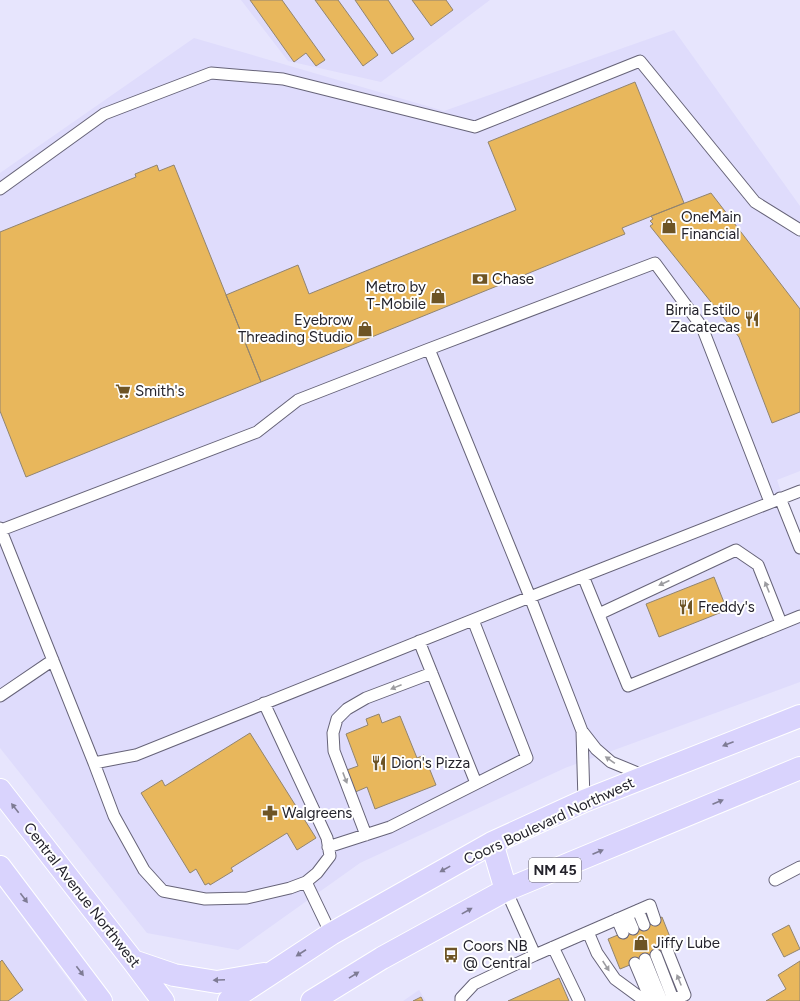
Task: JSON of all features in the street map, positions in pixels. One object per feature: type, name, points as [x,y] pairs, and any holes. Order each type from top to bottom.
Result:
[{"type":"main road","name":"Coors Boulevard Northwest","points":[[229,1001],[331,934],[492,843],[584,801],[800,716]]},
{"type":"main road","name":"NM 45","points":[[316,999],[382,958],[506,890],[800,768]]},
{"type":"main road","name":"Central Avenue Northwest","points":[[0,790],[163,1001]]},
{"type":"main road","points":[[492,843],[506,890]]},
{"type":"main road","points":[[0,867],[101,1001]]},
{"type":"main road","points":[[133,961],[174,975],[217,982],[271,973]]},
{"type":"lane","points":[[0,189],[104,114],[211,73],[283,78],[475,127],[640,61],[755,202],[800,230]]},
{"type":"lane","points":[[264,703],[326,838],[330,856],[317,873],[306,882],[290,888],[247,898],[205,899],[163,891],[144,870],[114,816],[1,529],[257,432],[298,400],[655,263],[702,327],[775,500],[800,548]]},
{"type":"lane","points":[[429,349],[530,597],[582,731],[596,749],[611,762],[646,776]]},
{"type":"lane","points":[[94,763],[136,755],[800,490]]},
{"type":"lane","points":[[599,614],[736,550],[758,565],[781,623]]},
{"type":"lane","points":[[583,576],[628,686],[800,616]]},
{"type":"lane","points":[[328,847],[390,827],[527,758],[473,620]]},
{"type":"lane","points":[[420,641],[476,783]]},
{"type":"lane","points":[[0,696],[53,660]]},
{"type":"lane","points":[[366,835],[334,750],[333,733],[337,719],[347,709],[366,698],[432,673]]},
{"type":"lane","points":[[582,731],[584,801]]},
{"type":"lane","points":[[775,880],[800,867]]},
{"type":"lane","points":[[306,882],[331,934]]},
{"type":"lane","points":[[506,890],[535,955]]},
{"type":"lane","points":[[461,1001],[461,998],[474,984],[535,955],[650,905],[655,920]]},
{"type":"lane","points":[[638,910],[644,925]]},
{"type":"lane","points":[[622,917],[628,931]]},
{"type":"lane","points":[[588,932],[597,953],[615,979],[645,1001]]},
{"type":"lane","points":[[553,947],[579,1001]]},
{"type":"lane","points":[[667,950],[685,995],[668,1000]]},
{"type":"lane","points":[[656,955],[668,1000]]},
{"type":"lane","points":[[651,1001],[640,961],[668,1000]]},
{"type":"shaded area","points":[[241,0],[490,0],[381,82],[288,61]]},
{"type":"shaded area","points":[[674,30],[800,206],[800,471],[777,480],[800,545],[800,682],[565,768],[360,863],[238,950],[147,933],[0,748],[0,173],[194,38],[444,111]]},
{"type":"shaded area","points":[[0,887],[84,1001],[0,1001]]},
{"type":"shaded area","points":[[419,990],[426,1001],[403,1001]]},
{"type":"building","points":[[250,0],[282,0],[325,60],[316,66],[306,53],[294,62]]},
{"type":"building","points":[[315,0],[338,0],[378,55],[363,66]]},
{"type":"building","points":[[355,0],[388,0],[414,39],[392,54]]},
{"type":"building","points":[[412,0],[446,0],[453,10],[431,26]]},
{"type":"building","points":[[635,82],[684,203],[622,228],[625,234],[261,382],[226,295],[298,265],[309,294],[516,210],[488,142]]},
{"type":"building","points":[[157,165],[159,171],[174,165],[261,382],[26,477],[0,411],[0,232],[136,177],[135,174]]},
{"type":"building","points":[[711,193],[800,309],[800,412],[772,423],[739,337],[650,226],[653,224],[650,221],[653,219],[651,216]]},
{"type":"building","name":"Freddy's","points":[[714,577],[727,610],[659,637],[646,604]]},
{"type":"building","points":[[379,714],[382,723],[400,716],[417,758],[424,755],[436,785],[375,809],[367,787],[353,793],[344,771],[358,766],[346,734],[368,725],[366,719]]},
{"type":"building","name":"Walgreens","points":[[250,733],[316,838],[297,850],[287,833],[231,868],[233,871],[210,885],[209,883],[205,885],[196,869],[190,873],[141,793],[162,780],[165,786]]},
{"type":"building","name":"Jiffy Lube","points":[[662,917],[674,947],[620,969],[608,939]]},
{"type":"building","points":[[789,925],[800,949],[784,957],[772,934]]},
{"type":"building","points":[[2,960],[23,990],[8,1001],[0,1001],[0,962]]},
{"type":"building","points":[[800,961],[800,1001],[766,1001],[786,989],[778,975]]},
{"type":"building","points":[[559,978],[569,1001],[508,1001]]},
{"type":"building","points":[[421,997],[423,1001],[413,1001]]},
{"type":"place","name":"OneMain Financial","points":[[669,226]]},
{"type":"place","name":"Chase","points":[[480,279]]},
{"type":"place","name":"Metro by T-Mobile","points":[[438,296]]},
{"type":"place","name":"Birria Estilo Zacatecas","points":[[752,319]]},
{"type":"place","name":"Eyebrow Threading Studio","points":[[365,329]]},
{"type":"place","name":"Smith's","points":[[123,391]]},
{"type":"place","name":"Freddy's","points":[[686,607]]},
{"type":"place","name":"Dion's Pizza","points":[[379,763]]},
{"type":"place","name":"Walgreens","points":[[270,813]]},
{"type":"place","name":"Jiffy Lube","points":[[641,943]]},
{"type":"place","name":"Coors NB @ Central","points":[[451,955]]}]
